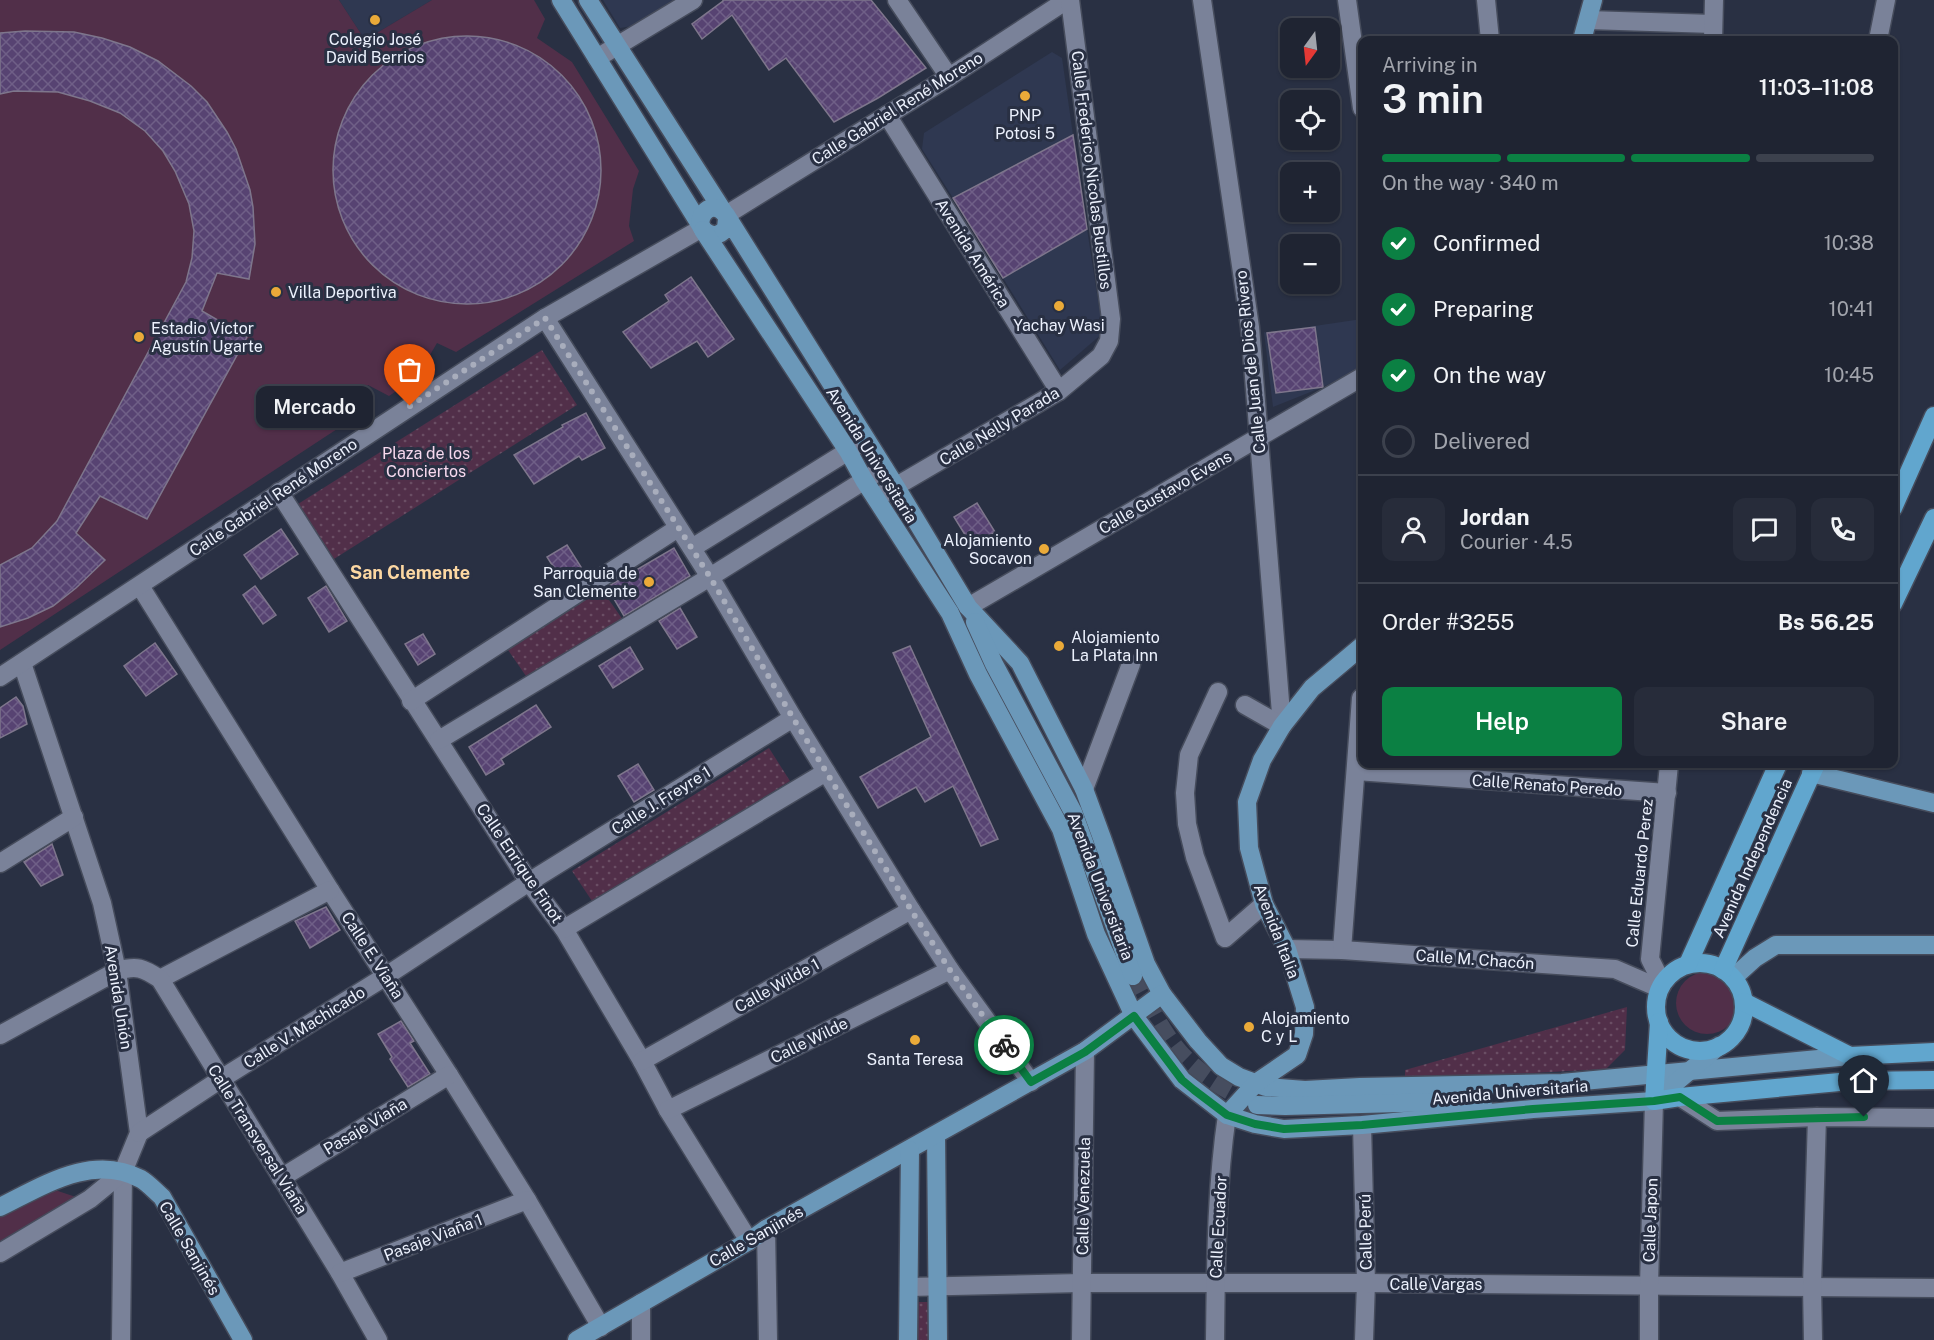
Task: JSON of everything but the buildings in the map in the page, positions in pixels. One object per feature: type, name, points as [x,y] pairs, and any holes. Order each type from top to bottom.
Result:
[{"type":"highway","points":[[1898,497],[1934,416]]},
{"type":"highway","points":[[1898,594],[1934,518]]},
{"type":"highway","name":"Avenida Independencia","points":[[1688,964],[1776,768]]},
{"type":"highway","name":"Avenida Independencia","points":[[1728,974],[1814,768]]},
{"type":"highway","points":[[1688,964],[1712,965],[1728,974],[1740,989],[1744,1002],[1743,1016],[1738,1028],[1730,1038],[1719,1046],[1694,1051],[1670,1040],[1656,1016],[1656,1002],[1661,986],[1677,969],[1688,964]]},
{"type":"highway","points":[[1744,1002],[1850,1056]]},
{"type":"highway","points":[[1654,1101],[1659,1022]]},
{"type":"highway","name":"Avenida Universitaria","points":[[1850,1056],[1934,1053]]},
{"type":"highway","name":"Avenida Universitaria","points":[[1654,1101],[1850,1081],[1934,1080]]},
{"type":"main road","name":"Avenida Universitaria","points":[[561,0],[702,228],[848,451],[876,498],[959,610],[1020,663],[1084,789],[1146,964],[1162,994],[1198,1041],[1221,1066],[1239,1077],[1266,1087],[1305,1090],[1360,1086],[1562,1083],[1850,1056]]},
{"type":"main road","name":"Avenida Universitaria","points":[[588,0],[896,487],[959,610],[978,674],[1061,829],[1096,934],[1134,1016],[1182,1080],[1227,1115],[1255,1124],[1284,1129],[1362,1125],[1533,1109],[1654,1101]]},
{"type":"main road","points":[[1583,36],[1593,0]]},
{"type":"main road","points":[[702,228],[701,218],[706,210],[715,208],[725,215]]},
{"type":"main road","points":[[959,610],[994,664],[1073,812],[1133,976]]},
{"type":"main road","name":"Avenida Italia","points":[[1297,1055],[1305,1034],[1305,1006],[1287,949],[1264,904],[1249,848],[1247,802],[1262,760],[1282,726],[1312,688],[1358,649]]},
{"type":"main road","points":[[1814,768],[1934,803]]},
{"type":"main road","points":[[1728,974],[1776,945],[1934,945]]},
{"type":"main road","name":"Calle Sanjinés","points":[[577,1340],[766,1229],[1085,1052],[1162,994]]},
{"type":"main road","points":[[1654,1101],[1719,1046]]},
{"type":"main road","points":[[1227,1115],[1256,1083],[1297,1055]]},
{"type":"main road","points":[[1297,1055],[1296,1078],[1305,1090]]},
{"type":"main road","points":[[1439,1102],[1562,1083]]},
{"type":"main road","points":[[1257,1105],[1439,1102],[1533,1109]]},
{"type":"main road","points":[[936,1135],[938,1340]]},
{"type":"main road","points":[[908,1340],[910,1150]]},
{"type":"main road","points":[[0,1207],[61,1177],[91,1169],[123,1172]]},
{"type":"main road","name":"Calle Sanjinés","points":[[123,1172],[142,1179],[162,1197],[242,1339]]},
{"type":"street","points":[[597,58],[693,0]]},
{"type":"street","points":[[897,0],[949,77]]},
{"type":"street","name":"Calle Gabriel René Moreno","points":[[725,215],[1069,0]]},
{"type":"street","name":"Calle Frederico Nicolas Bustillos","points":[[1069,0],[1111,319],[1109,341]]},
{"type":"street","name":"Calle Juan de Dios Rivero","points":[[1202,0],[1250,327],[1282,726]]},
{"type":"street","points":[[1347,0],[1358,79]]},
{"type":"street","points":[[1486,0],[1490,36]]},
{"type":"street","points":[[1588,20],[1713,32],[1714,0]]},
{"type":"street","points":[[1879,36],[1886,0]]},
{"type":"street","name":"Avenida América","points":[[887,115],[1059,391]]},
{"type":"street","name":"Calle Gabriel René Moreno","points":[[0,677],[545,318],[702,228]]},
{"type":"street","points":[[545,318],[802,722],[911,910],[950,970],[1031,1082]]},
{"type":"street","name":"Calle Nelly Parada","points":[[876,498],[1059,391],[1101,356],[1109,341]]},
{"type":"street","name":"Calle Gustavo Evens","points":[[959,610],[1358,379]]},
{"type":"street","points":[[692,548],[866,440]]},
{"type":"street","points":[[439,740],[710,577],[884,468]]},
{"type":"street","name":"Calle Enrique Finot","points":[[279,492],[529,882],[564,929],[642,1061],[668,1110],[748,1241]]},
{"type":"street","points":[[411,701],[678,528]]},
{"type":"street","name":"Calle E. Viaña","points":[[140,586],[527,1200],[601,1327]]},
{"type":"street","name":"Avenida Unión","points":[[22,663],[102,903],[117,971],[139,1133]]},
{"type":"street","points":[[1084,789],[1131,664]]},
{"type":"street","points":[[1218,692],[1189,756],[1185,793],[1187,824],[1195,857],[1226,938],[1264,904]]},
{"type":"street","points":[[1245,705],[1282,726]]},
{"type":"street","name":"Calle J. Freyre 1","points":[[529,882],[802,722]]},
{"type":"street","points":[[1342,950],[1358,742]]},
{"type":"street","points":[[564,929],[826,761]]},
{"type":"street","name":"Calle Eduardo Perez","points":[[1661,986],[1650,958],[1670,768]]},
{"type":"street","name":"Calle Renato Peredo","points":[[1356,771],[1667,793]]},
{"type":"street","points":[[0,863],[74,818]]},
{"type":"street","name":"Calle V. Machicado","points":[[139,1133],[529,882]]},
{"type":"street","points":[[0,1035],[117,971],[132,966],[148,971],[160,979],[330,890]]},
{"type":"street","name":"Calle Wilde 1","points":[[642,1061],[911,910]]},
{"type":"street","name":"Calle M. Chacón","points":[[1287,949],[1342,950],[1616,969],[1661,986]]},
{"type":"street","name":"Calle Wilde","points":[[668,1110],[950,970]]},
{"type":"street","name":"Calle Transversal Viaña","points":[[160,979],[340,1273],[378,1340]]},
{"type":"street","points":[[1896,1054],[1934,1045]]},
{"type":"street","name":"Calle Venezuela","points":[[1081,1340],[1085,1052]]},
{"type":"street","name":"Pasaje Viaña","points":[[281,1178],[449,1075]]},
{"type":"street","points":[[1680,1097],[1717,1121],[1817,1117],[1934,1118]]},
{"type":"street","name":"Calle Japon","points":[[1649,1340],[1654,1101]]},
{"type":"street","name":"Calle Ecuador","points":[[1215,1340],[1215,1283],[1222,1147],[1227,1115]]},
{"type":"street","points":[[1813,1340],[1812,1286],[1817,1117]]},
{"type":"street","name":"Calle Perú","points":[[1362,1125],[1366,1283],[1364,1340]]},
{"type":"street","points":[[121,1340],[123,1172],[139,1133]]},
{"type":"street","points":[[0,1253],[90,1198],[123,1172]]},
{"type":"street","name":"Pasaje Viaña 1","points":[[340,1273],[527,1200]]},
{"type":"street","points":[[766,1229],[768,1340]]},
{"type":"street","name":"Calle Vargas","points":[[909,1287],[1081,1283],[1366,1283],[1934,1288]]},
{"type":"street","points":[[641,1303],[641,1340]]},
{"type":"shaded area","name":"Colegio José David Berrios","points":[[339,0],[432,0],[365,40]]},
{"type":"shaded area","points":[[603,0],[673,0],[632,26],[620,28]]},
{"type":"shaded area","name":"PNP Potosi 5","points":[[1052,52],[1062,58],[1073,135],[953,198],[922,149],[924,133]]},
{"type":"shaded area","name":"Yachay Wasi","points":[[1087,229],[1103,333],[1060,370],[1003,278]]},
{"type":"shaded area","points":[[1358,320],[1358,370],[1273,407],[1264,332]]},
{"type":"green space","name":"Estadio Víctor Agustín Ugarte","points":[[0,0],[339,0],[365,40],[432,0],[534,0],[545,19],[537,38],[572,62],[639,171],[633,189],[629,226],[634,241],[456,352],[437,343],[417,377],[389,396],[368,385],[354,401],[360,414],[0,650]]},
{"type":"green space","name":"Plaza de los Conciertos","points":[[542,350],[577,405],[334,559],[298,504]]},
{"type":"green space","points":[[600,587],[623,620],[528,679],[506,647]]},
{"type":"green space","points":[[769,748],[790,781],[594,904],[572,871]]},
{"type":"green space","points":[[1707,972],[1729,981],[1738,1003],[1729,1025],[1707,1034],[1685,1025],[1676,1003],[1685,981]]},
{"type":"green space","points":[[1627,1007],[1625,1050],[1606,1069],[1405,1080],[1405,1070]]},
{"type":"green space","points":[[58,1191],[76,1197],[0,1241],[0,1217],[44,1192]]},
{"type":"green space","points":[[915,1302],[930,1302],[930,1340],[915,1340]]},
{"type":"tunnel","points":[[1133,976],[1154,1015],[1179,1052],[1214,1082],[1255,1104]]},
{"type":"way so far","points":[[410,406],[545,318],[710,577],[793,718],[911,910],[950,970],[1004,1045]]},
{"type":"place","name":"Colegio José David Berrios","points":[[375,20]]},
{"type":"place","name":"PNP Potosi 5","points":[[1025,96]]},
{"type":"place","name":"Villa Deportiva","points":[[276,292]]},
{"type":"place","name":"Yachay Wasi","points":[[1059,306]]},
{"type":"place","name":"Estadio Víctor Agustín Ugarte","points":[[139,337]]},
{"type":"place","name":"Mercado","points":[[410,406]]},
{"type":"place","name":"Alojamiento Socavon","points":[[1044,549]]},
{"type":"place","name":"Parroquia de San Clemente","points":[[649,582]]},
{"type":"place","name":"Alojamiento La Plata Inn","points":[[1059,646]]},
{"type":"place","name":"Alojamiento C y L","points":[[1249,1027]]},
{"type":"place","name":"Santa Teresa","points":[[915,1040]]},
{"type":"district","name":"San Clemente","points":[[410,573]]},
{"type":"route","points":[[1004,1045],[1031,1082],[1085,1052],[1134,1016],[1182,1080],[1227,1115],[1255,1124],[1284,1129],[1362,1125],[1680,1097],[1717,1121],[1864,1117]]}]
